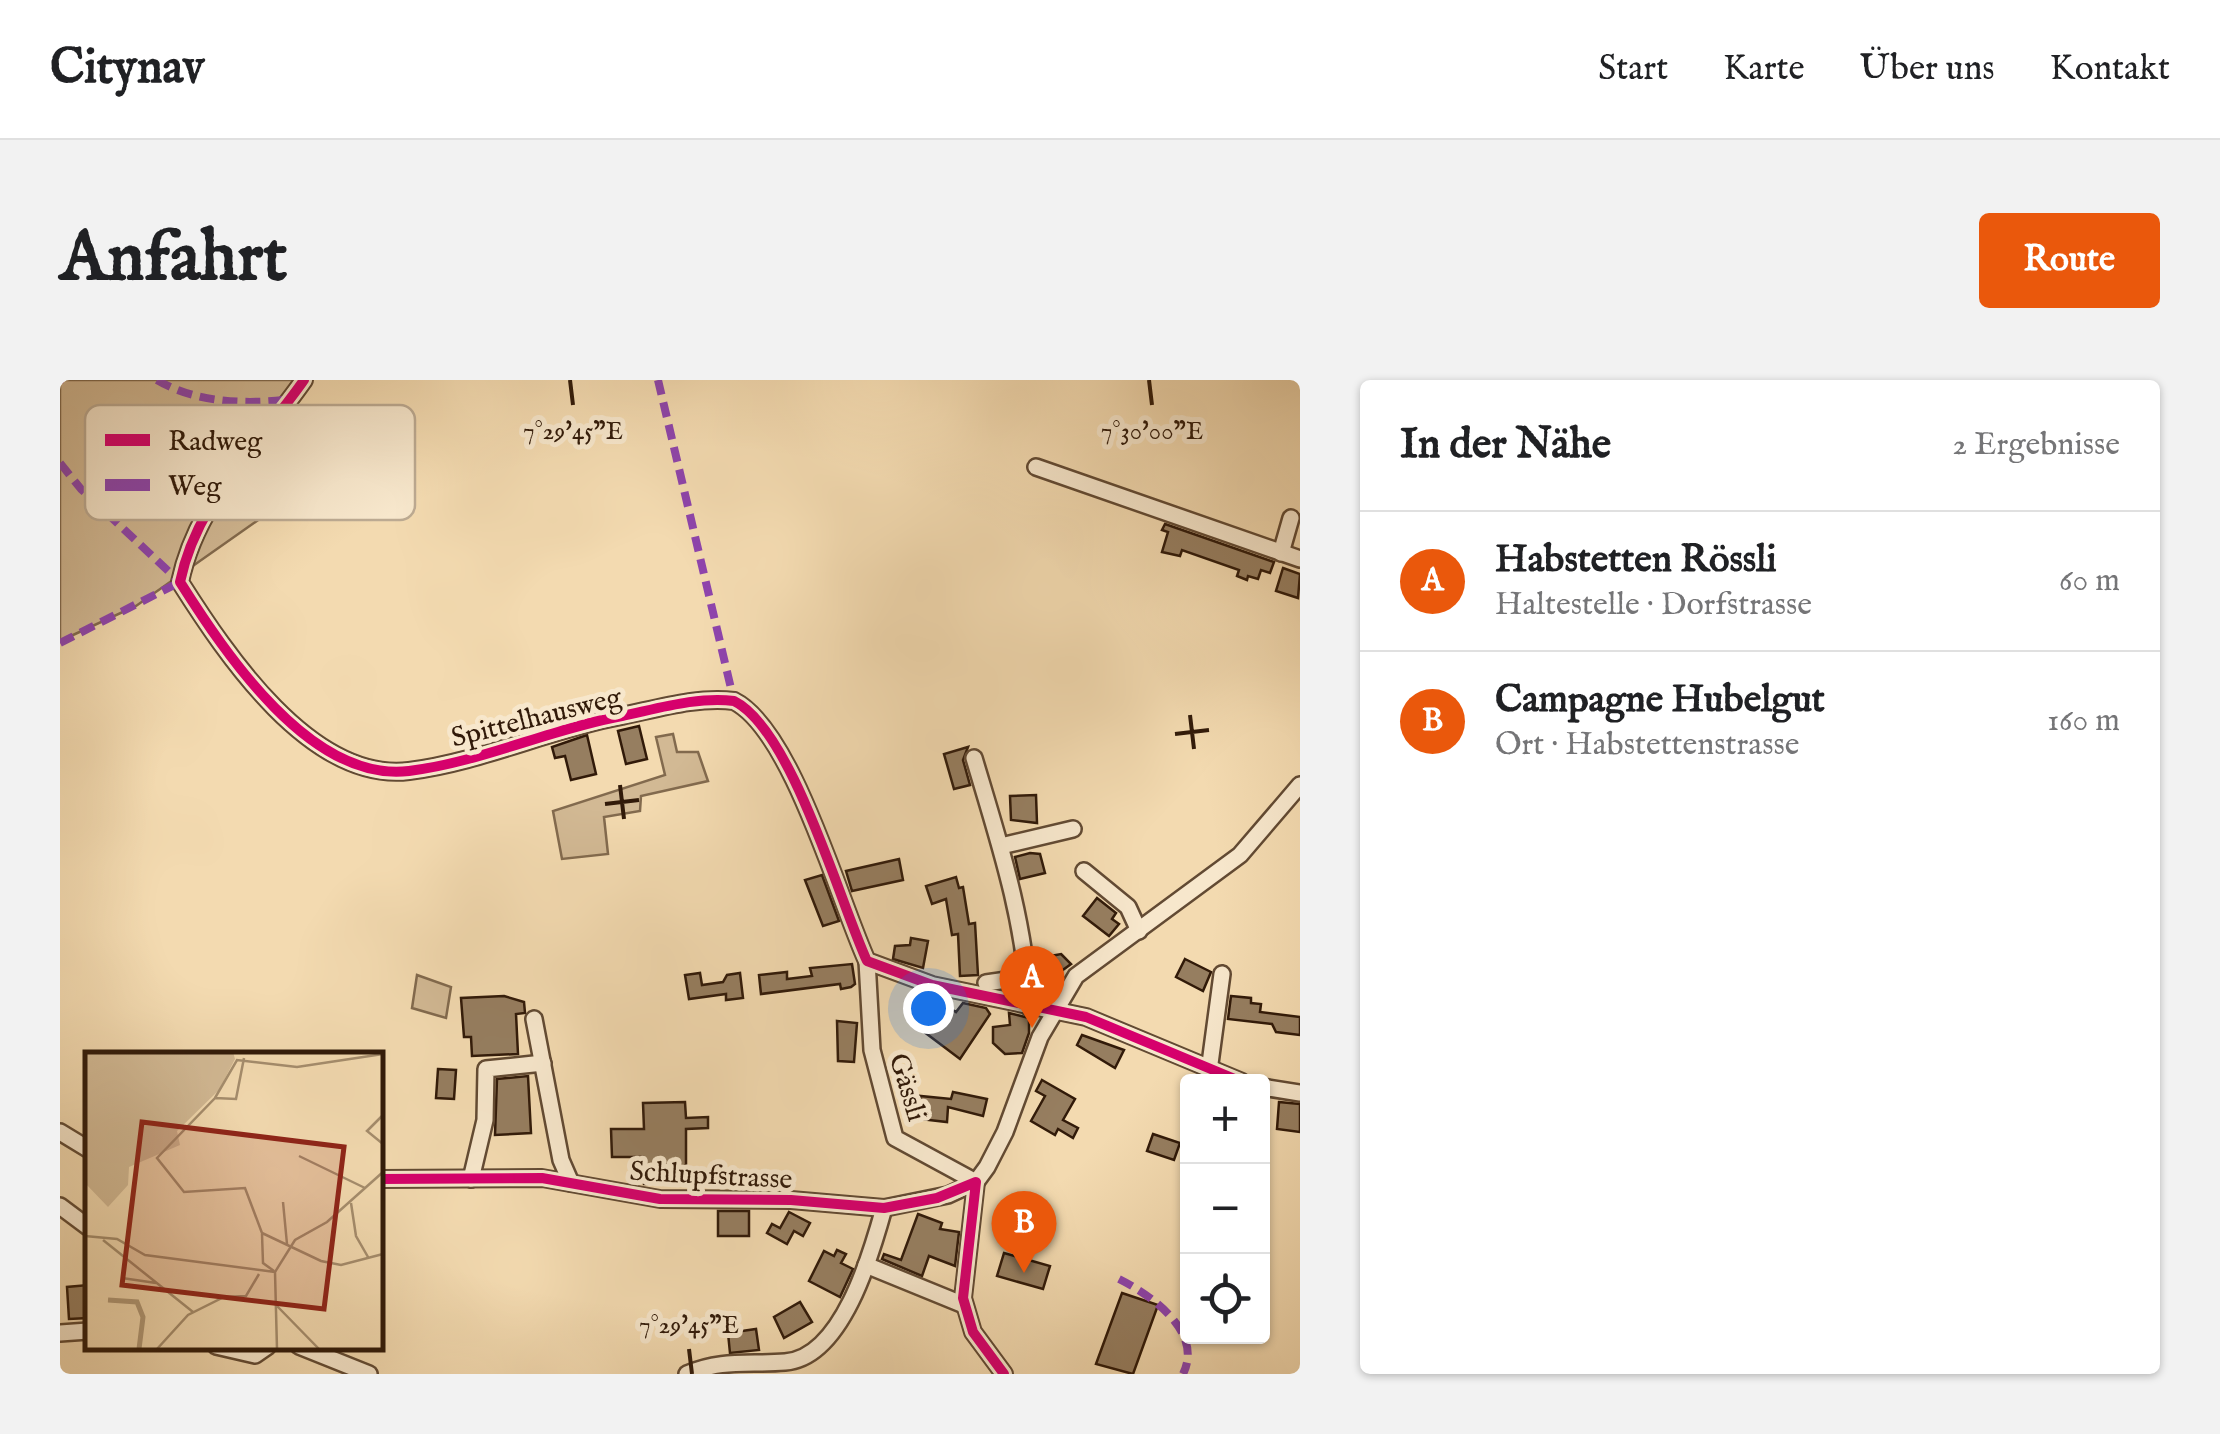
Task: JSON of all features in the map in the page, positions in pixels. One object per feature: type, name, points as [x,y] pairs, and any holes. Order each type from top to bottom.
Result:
[{"type":"street","name":"Spittelhausweg","points":[[285,405],[304,380]]},
{"type":"street","points":[[1036,467],[1300,559]]},
{"type":"street","points":[[1281,552],[1291,518]]},
{"type":"street","name":"Spittelhausweg","points":[[201,520],[187,548],[180,582],[231,656],[291,724],[342,758],[400,772],[563,727],[734,701],[754,716],[783,760],[808,811],[867,962]]},
{"type":"street","points":[[974,758],[1017,898],[1029,1007]]},
{"type":"street","points":[[1004,1374],[972,1332],[964,1305],[976,1182],[1005,1132],[1030,1060],[1054,1011],[1076,976],[1252,845],[1300,786]]},
{"type":"street","points":[[1001,846],[1073,830]]},
{"type":"street","points":[[1084,871],[1128,907],[1139,931]]},
{"type":"street","points":[[867,962],[932,984],[1086,1017],[1217,1074]]},
{"type":"street","name":"Gässli","points":[[867,962],[872,1050],[895,1138],[976,1182]]},
{"type":"street","points":[[1208,1071],[1222,974]]},
{"type":"street","points":[[986,983],[1027,977]]},
{"type":"street","points":[[534,1018],[561,1160],[571,1182]]},
{"type":"street","points":[[472,1179],[485,1120],[486,1069],[489,1065],[542,1063]]},
{"type":"street","points":[[1270,1088],[1300,1093]]},
{"type":"street","points":[[60,1132],[85,1147]]},
{"type":"street","name":"Schlupfstrasse","points":[[382,1179],[571,1182],[660,1199],[792,1200],[884,1208],[937,1198],[976,1182]]},
{"type":"street","points":[[60,1206],[85,1225]]},
{"type":"street","points":[[687,1374],[726,1361],[782,1362],[811,1355],[831,1335],[866,1264],[884,1208]]},
{"type":"street","points":[[866,1264],[964,1305]]},
{"type":"street","points":[[60,1333],[85,1331]]},
{"type":"street","points":[[229,1349],[254,1355],[263,1349]]},
{"type":"street","points":[[306,1349],[369,1374]]},
{"type":"shaded area","points":[[60,380],[296,380],[276,405],[85,405],[85,520],[258,520],[136,606],[60,641]]},
{"type":"shaded area","points":[[673,734],[677,752],[698,752],[708,781],[641,796],[640,811],[604,817],[608,854],[562,859],[553,811],[665,775],[656,737]]},
{"type":"shaded area","points":[[417,975],[451,987],[446,1018],[412,1008]]},
{"type":"building","points":[[1165,524],[1274,562],[1270,573],[1261,570],[1258,579],[1248,576],[1247,580],[1237,576],[1239,570],[1182,550],[1180,556],[1162,552],[1168,532],[1162,530]]},
{"type":"building","points":[[1283,568],[1300,574],[1298,598],[1276,591]]},
{"type":"building","points":[[639,726],[647,759],[626,764],[618,731]]},
{"type":"building","points":[[587,735],[596,774],[571,780],[565,756],[555,758],[552,747]]},
{"type":"building","points":[[968,747],[963,760],[970,785],[954,789],[944,754]]},
{"type":"building","points":[[1036,795],[1037,823],[1011,820],[1010,796]]},
{"type":"building","points":[[1040,854],[1045,873],[1020,879],[1015,857]]},
{"type":"building","points":[[899,859],[903,880],[852,891],[846,871]]},
{"type":"building","points":[[822,875],[839,921],[823,926],[805,880]]},
{"type":"building","points":[[956,877],[959,888],[963,887],[969,924],[975,923],[978,975],[960,976],[958,934],[952,935],[946,899],[932,904],[926,886]]},
{"type":"building","points":[[1097,898],[1116,913],[1112,919],[1119,924],[1109,936],[1083,916]]},
{"type":"building","points":[[911,938],[928,941],[923,968],[893,959],[895,946],[910,945]]},
{"type":"building","points":[[1061,954],[1071,964],[1056,975],[1050,998],[1039,996],[1042,974],[1038,973],[1051,956]]},
{"type":"building","points":[[1185,959],[1211,972],[1203,991],[1176,977]]},
{"type":"building","points":[[852,964],[855,984],[851,987],[841,989],[840,984],[761,994],[759,975],[787,972],[787,979],[812,976],[810,968]]},
{"type":"building","points":[[700,973],[702,985],[723,982],[727,975],[740,973],[743,998],[726,1000],[726,994],[689,999],[685,975]]},
{"type":"building","points":[[504,996],[524,1002],[525,1013],[516,1014],[518,1054],[472,1056],[471,1037],[464,1037],[461,998]]},
{"type":"building","points":[[1231,996],[1251,998],[1251,1003],[1261,1004],[1260,1012],[1300,1017],[1300,1035],[1276,1032],[1272,1024],[1228,1019]]},
{"type":"building","points":[[963,1003],[986,1008],[990,1014],[960,1059],[919,1028],[927,1011],[938,1016],[946,1006],[956,1012]]},
{"type":"building","points":[[1009,1013],[1029,1018],[1022,1053],[1005,1054],[993,1043],[993,1027],[1010,1025]]},
{"type":"building","points":[[837,1021],[857,1023],[854,1062],[838,1061]]},
{"type":"building","points":[[1082,1035],[1124,1050],[1115,1068],[1077,1045]]},
{"type":"building","points":[[438,1069],[456,1070],[454,1099],[436,1098]]},
{"type":"building","points":[[528,1076],[531,1133],[495,1135],[497,1079]]},
{"type":"building","points":[[1042,1080],[1075,1099],[1063,1120],[1078,1128],[1073,1138],[1058,1129],[1055,1135],[1031,1121],[1045,1096],[1036,1091]]},
{"type":"building","points":[[953,1092],[987,1099],[983,1116],[948,1107],[947,1122],[911,1118],[913,1102],[920,1103],[920,1096],[951,1099]]},
{"type":"building","points":[[685,1102],[686,1118],[708,1117],[708,1128],[686,1129],[686,1183],[644,1184],[643,1157],[612,1157],[611,1129],[644,1129],[643,1103]]},
{"type":"building","points":[[1279,1102],[1300,1104],[1300,1132],[1277,1129]]},
{"type":"building","points":[[1153,1134],[1180,1143],[1174,1160],[1147,1151]]},
{"type":"building","points":[[718,1211],[749,1211],[749,1236],[718,1236]]},
{"type":"building","points":[[789,1212],[810,1223],[803,1236],[794,1231],[787,1244],[767,1233],[772,1224],[780,1228]]},
{"type":"building","points":[[918,1214],[942,1223],[940,1229],[959,1232],[955,1266],[929,1256],[922,1276],[882,1259],[884,1254],[901,1260]]},
{"type":"building","points":[[837,1250],[846,1254],[841,1263],[853,1269],[840,1297],[809,1281],[824,1251],[834,1256]]},
{"type":"building","points":[[1004,1253],[1050,1266],[1043,1289],[997,1276]]},
{"type":"building","points":[[85,1285],[85,1318],[69,1319],[67,1287]]},
{"type":"building","points":[[1122,1293],[1158,1305],[1133,1374],[1096,1364]]},
{"type":"building","points":[[800,1302],[812,1322],[784,1338],[774,1317]]},
{"type":"building","points":[[756,1329],[759,1350],[730,1353],[728,1333]]},
{"type":"marked path","points":[[157,380],[205,398],[257,402],[291,399]]},
{"type":"marked path","points":[[658,380],[734,701]]},
{"type":"marked path","points":[[60,463],[85,493]]},
{"type":"marked path","points":[[114,520],[180,582]]},
{"type":"marked path","points":[[60,643],[180,582]]},
{"type":"marked path","points":[[1119,1279],[1159,1305],[1180,1330],[1188,1359],[1183,1374]]},
{"type":"cycle path","points":[[285,405],[304,380]]},
{"type":"cycle path","points":[[203,520],[180,582],[246,676],[305,735],[338,757],[373,769],[409,771],[663,707],[707,700],[734,701],[755,718],[794,780],[867,961],[932,985],[1086,1017],[1223,1074]]},
{"type":"cycle path","points":[[382,1179],[542,1178],[660,1199],[791,1200],[884,1208],[937,1198],[976,1182],[963,1298],[973,1332],[1004,1374]]},
{"type":"place","name":"Habstetten Rössli","points":[[1032,1028]]},
{"type":"place","name":"Campagne Hubelgut","points":[[1024,1273]]}]
